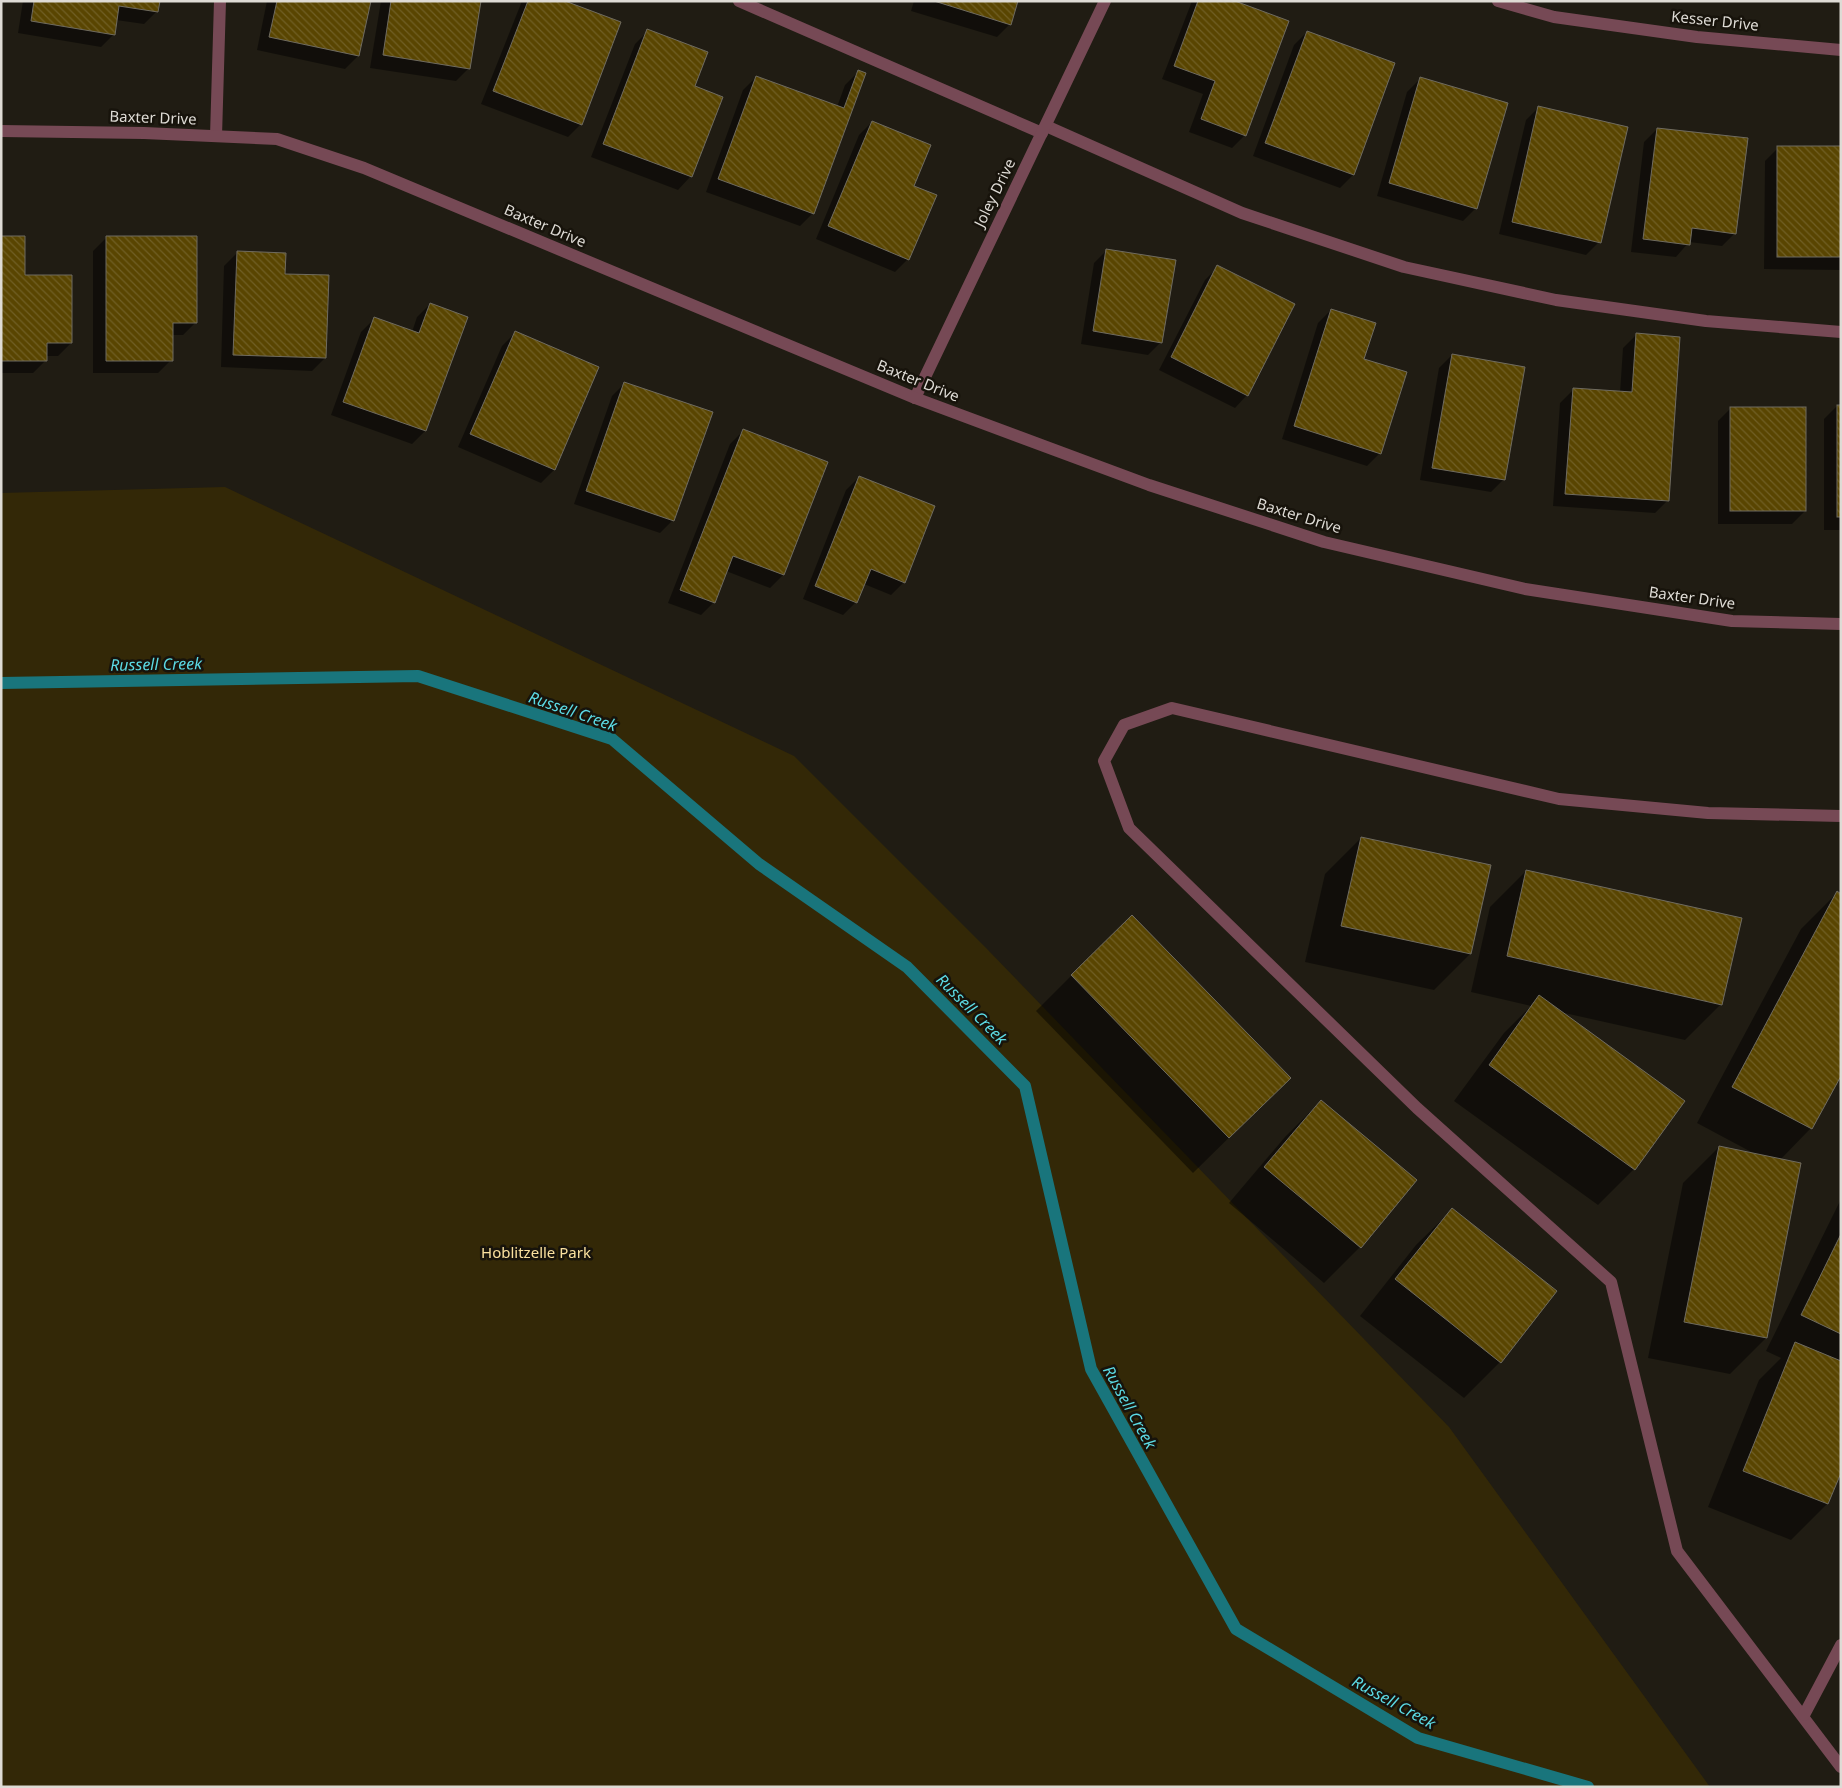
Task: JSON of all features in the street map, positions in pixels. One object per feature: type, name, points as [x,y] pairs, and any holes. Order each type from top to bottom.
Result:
[{"type":"street","points":[[216,136],[220,1]]},
{"type":"street","points":[[739,1],[1242,213],[1404,267],[1556,300],[1706,321],[1841,332]]},
{"type":"street","name":"Joley Drive","points":[[914,398],[1105,1]]},
{"type":"street","name":"Kesser Drive","points":[[1498,1],[1554,17],[1697,37],[1841,50]]},
{"type":"street","name":"Baxter Drive","points":[[1,131],[277,139],[364,168],[914,398],[1149,484],[1324,542],[1525,589],[1732,621],[1841,624]]},
{"type":"street","points":[[1841,816],[1708,813],[1559,799],[1352,752],[1172,708],[1124,725],[1104,761],[1129,828],[1417,1108],[1611,1282],[1677,1551],[1804,1715],[1841,1767]]},
{"type":"street","points":[[1804,1715],[1841,1645]]},
{"type":"green space","name":"Hoblitzelle Park","points":[[225,487],[794,756],[986,948],[1449,1427],[1710,1787],[1,1787],[1,493]]},
{"type":"building","points":[[34,1],[160,1],[158,12],[119,6],[115,35],[31,21]]},
{"type":"building","points":[[277,1],[371,1],[359,56],[269,37]]},
{"type":"building","points":[[391,1],[481,1],[470,69],[383,55]]},
{"type":"building","points":[[528,1],[565,1],[621,22],[582,125],[493,91]]},
{"type":"building","points":[[934,1],[1018,1],[1011,25]]},
{"type":"building","points":[[1198,1],[1235,1],[1289,21],[1246,136],[1201,119],[1215,81],[1174,66]]},
{"type":"building","points":[[647,29],[708,52],[695,86],[723,97],[692,177],[603,144]]},
{"type":"building","points":[[1307,31],[1395,63],[1354,175],[1265,143]]},
{"type":"building","points":[[858,70],[866,73],[814,214],[718,179],[756,76],[844,108]]},
{"type":"building","points":[[1420,77],[1508,103],[1477,209],[1389,183]]},
{"type":"building","points":[[1538,106],[1628,127],[1601,243],[1512,222]]},
{"type":"building","points":[[872,121],[931,145],[914,186],[937,195],[909,260],[828,226]]},
{"type":"building","points":[[1657,128],[1748,138],[1736,234],[1692,228],[1690,245],[1643,239]]},
{"type":"building","points":[[1777,146],[1841,146],[1841,257],[1777,257]]},
{"type":"building","points":[[1,236],[25,236],[25,275],[72,275],[72,343],[47,343],[47,361],[1,361]]},
{"type":"building","points":[[106,236],[197,236],[197,323],[173,323],[173,361],[106,361]]},
{"type":"building","points":[[1106,249],[1176,260],[1162,343],[1093,331]]},
{"type":"building","points":[[237,251],[286,253],[285,274],[329,275],[326,358],[233,355]]},
{"type":"building","points":[[1217,265],[1295,304],[1248,396],[1171,357]]},
{"type":"building","points":[[430,303],[468,317],[426,431],[343,402],[374,317],[419,333]]},
{"type":"building","points":[[1331,309],[1376,323],[1364,359],[1407,372],[1381,454],[1294,426]]},
{"type":"building","points":[[515,331],[599,367],[555,470],[470,434]]},
{"type":"building","points":[[1636,333],[1680,337],[1669,501],[1565,494],[1573,388],[1632,392]]},
{"type":"building","points":[[1452,354],[1525,367],[1505,480],[1432,468]]},
{"type":"building","points":[[624,382],[713,412],[674,521],[586,491]]},
{"type":"building","points":[[1837,405],[1841,405],[1841,517],[1837,517]]},
{"type":"building","points":[[1730,407],[1806,407],[1806,511],[1730,511]]},
{"type":"building","points":[[743,429],[828,462],[784,575],[733,556],[715,603],[680,590]]},
{"type":"building","points":[[859,476],[935,506],[905,583],[871,569],[857,603],[815,586]]},
{"type":"building","points":[[1361,837],[1491,865],[1471,954],[1341,926]]},
{"type":"building","points":[[1526,870],[1742,918],[1722,1005],[1507,956]]},
{"type":"building","points":[[1837,891],[1841,894],[1841,1076],[1812,1129],[1732,1087]]},
{"type":"building","points":[[1132,915],[1291,1078],[1229,1138],[1071,975]]},
{"type":"building","points":[[1539,995],[1685,1101],[1635,1170],[1489,1065]]},
{"type":"building","points":[[1321,1100],[1417,1180],[1361,1248],[1264,1167]]},
{"type":"building","points":[[1719,1146],[1801,1163],[1767,1338],[1684,1322]]},
{"type":"building","points":[[1452,1208],[1557,1291],[1501,1363],[1395,1279]]},
{"type":"building","points":[[1841,1234],[1841,1334],[1801,1315]]},
{"type":"building","points":[[1795,1342],[1841,1361],[1841,1473],[1828,1504],[1743,1471]]},
{"type":"waterway","name":"Russell Creek","points":[[1,683],[418,676],[612,739],[759,864],[907,967],[1025,1086],[1091,1369],[1236,1629],[1418,1738],[1588,1787]]}]
